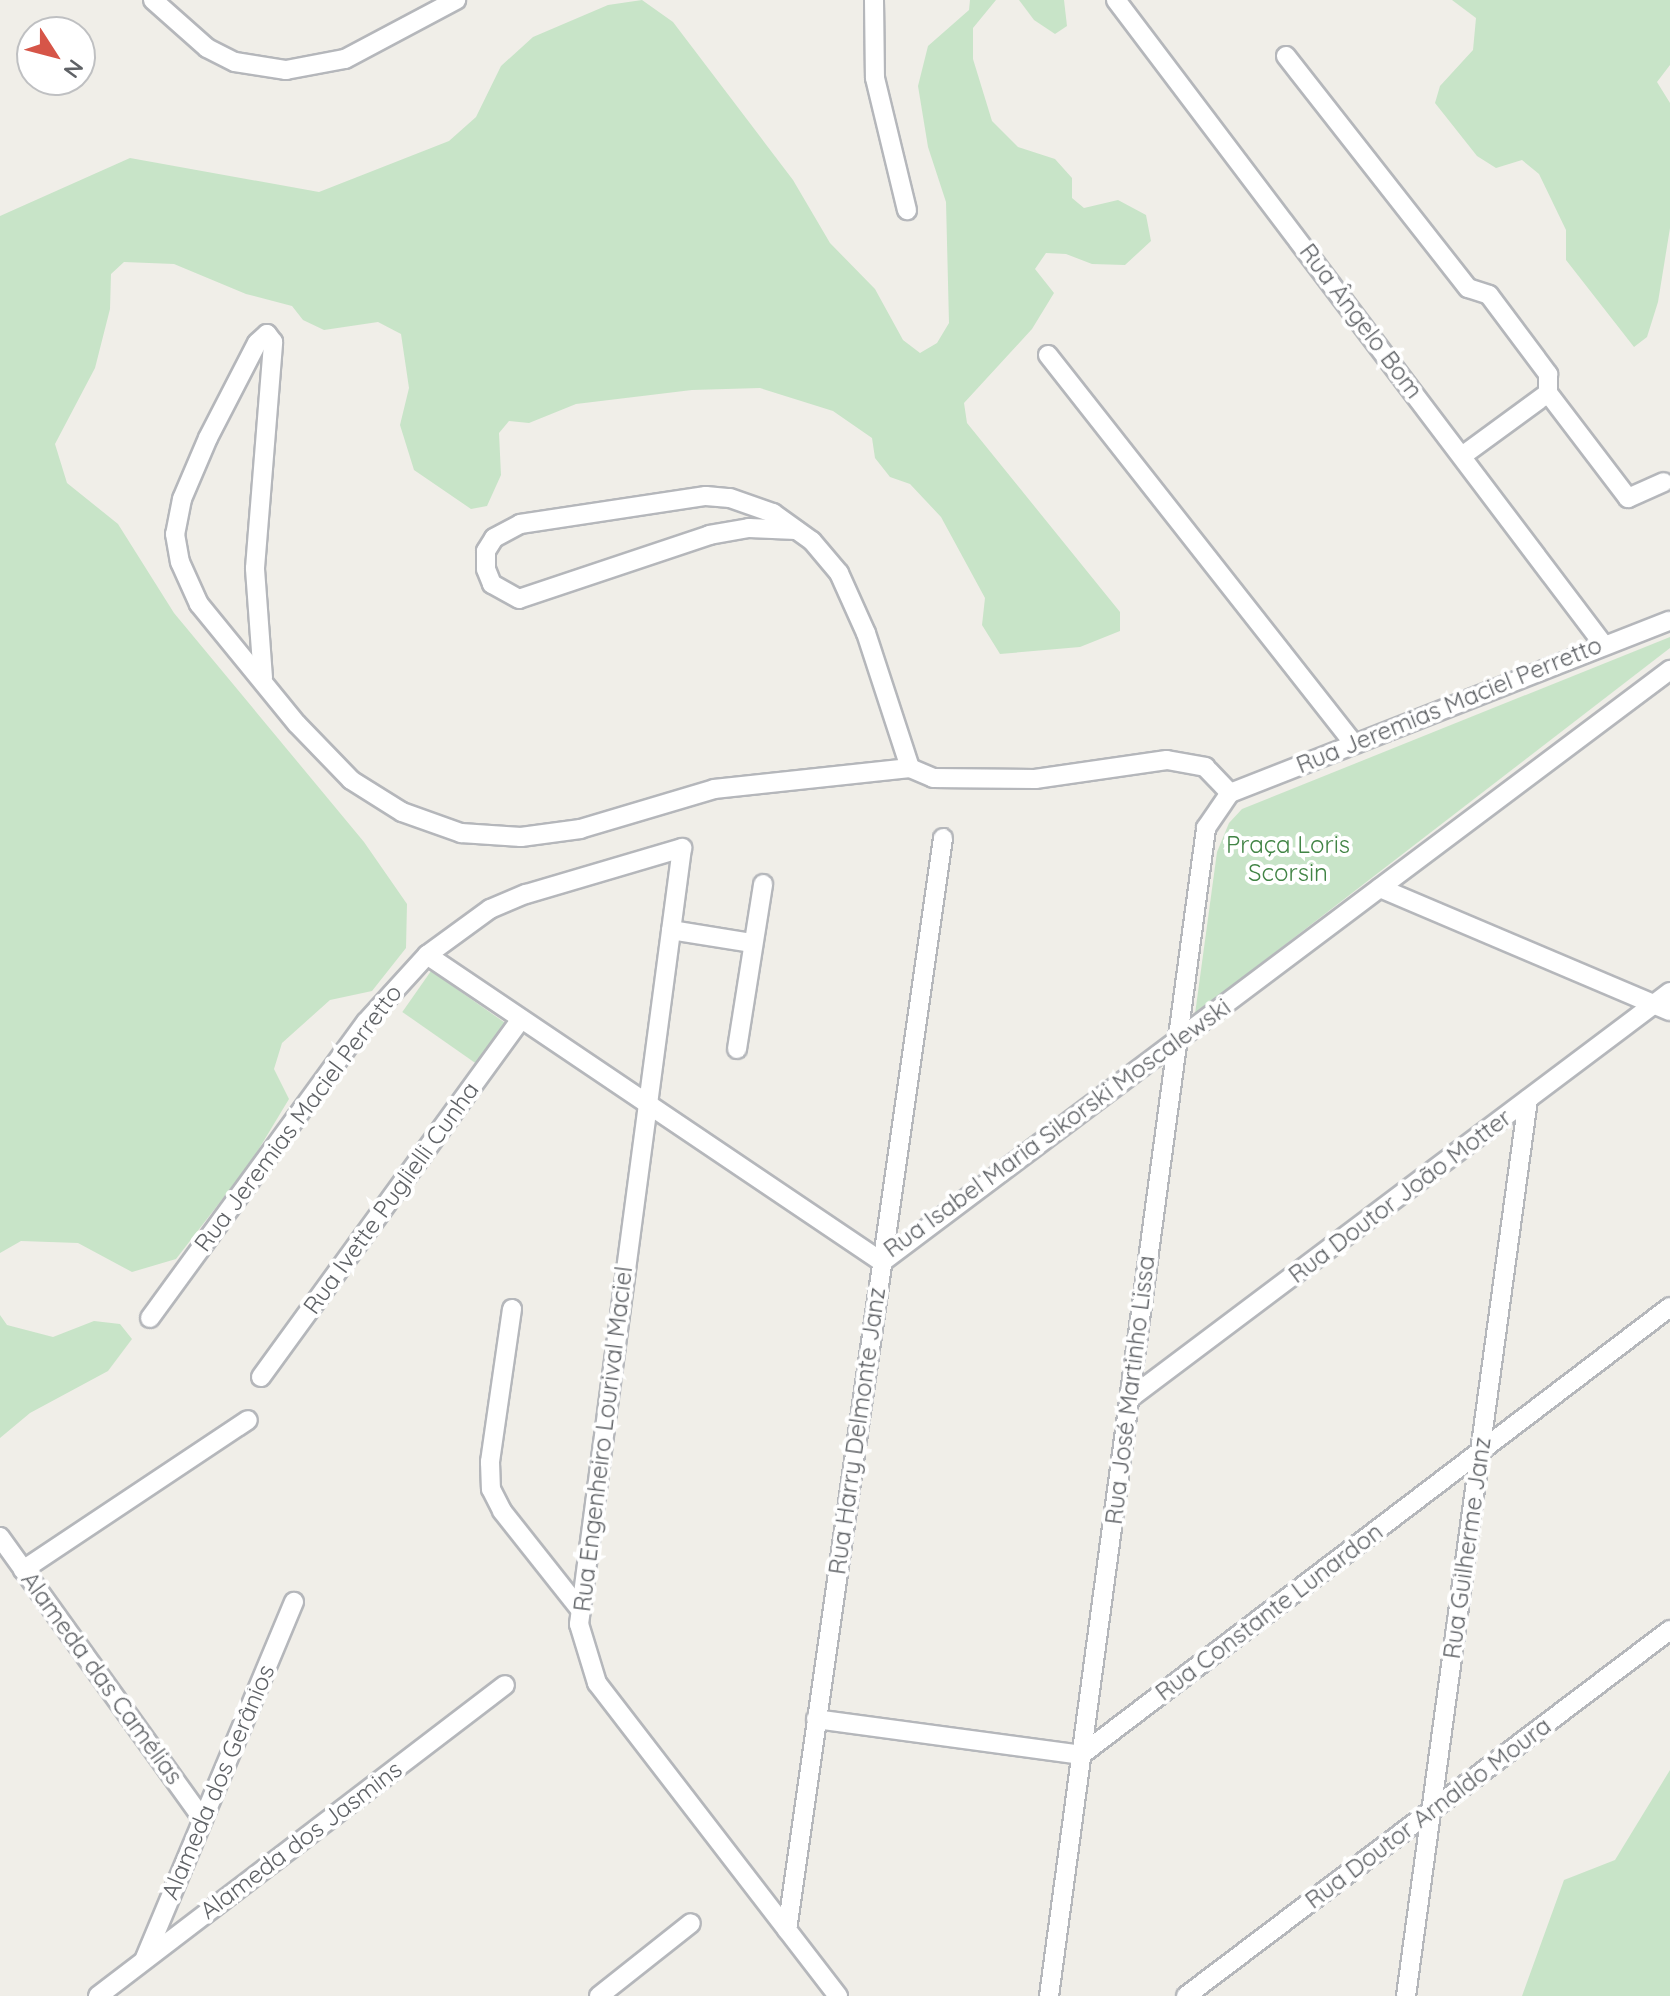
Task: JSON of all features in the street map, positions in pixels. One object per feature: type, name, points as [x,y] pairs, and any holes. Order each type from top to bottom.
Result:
[{"type":"street","points":[[153,0],[207,48],[235,62],[286,70],[345,59],[456,0]]},
{"type":"street","points":[[874,0],[875,78],[907,210]]},
{"type":"street","name":"Rua Ângelo Bom","points":[[1120,1],[1603,644]]},
{"type":"street","points":[[1286,56],[1468,288],[1489,295],[1548,374],[1548,393],[1628,498],[1664,482]]},
{"type":"street","points":[[263,678],[255,583],[273,342],[267,334],[257,343],[208,438],[182,499],[175,534],[180,562],[199,604],[321,751],[377,799],[430,824],[489,838],[580,829],[714,789],[910,768],[933,778],[1013,780],[1187,761],[1205,767],[1230,793]]},
{"type":"street","points":[[1048,355],[1353,743]]},
{"type":"street","points":[[1462,456],[1548,393]]},
{"type":"street","points":[[796,530],[749,528],[710,535],[519,599],[492,584],[486,569],[486,551],[506,528],[681,498],[742,501],[796,530],[826,556],[853,599],[910,768]]},
{"type":"street","name":"Rua Jeremias Maciel Perretto","points":[[1230,793],[1603,644],[1670,621]]},
{"type":"street","name":"Rua Isabel Maria Sikorski Moscalewski","points":[[427,955],[882,1262],[1670,670]]},
{"type":"street","name":"Rua José Martinho Lissa","points":[[1049,1996],[1174,1042],[1206,828],[1230,793]]},
{"type":"street","name":"Rua Harry Delmonte Janz","points":[[787,1930],[943,838]]},
{"type":"street","name":"Rua Jeremias Maciel Perretto","points":[[150,1318],[366,1022],[427,955],[490,909],[526,894],[682,848]]},
{"type":"street","name":"Rua Engenheiro Lourival Maciel","points":[[682,848],[579,1608],[581,1643],[597,1683],[838,1996]]},
{"type":"street","points":[[737,1049],[751,943],[763,884]]},
{"type":"street","points":[[1380,888],[1662,1008]]},
{"type":"street","points":[[671,930],[751,943]]},
{"type":"street","name":"Rua Doutor João Motter","points":[[1129,1399],[1528,1099],[1662,1008],[1670,992]]},
{"type":"street","name":"Rua Ivette Puglielli Cunha","points":[[261,1377],[521,1019]]},
{"type":"street","name":"Rua Guilherme Janz","points":[[1406,1996],[1528,1099]]},
{"type":"street","name":"Rua Constante Lunardon","points":[[1081,1755],[1670,1307]]},
{"type":"street","points":[[512,1309],[491,1489],[502,1511],[579,1608]]},
{"type":"street","points":[[23,1570],[248,1420]]},
{"type":"street","name":"Alameda das Camélias","points":[[0,1537],[203,1819]]},
{"type":"street","name":"Alameda dos Gerânios","points":[[143,1961],[294,1602]]},
{"type":"street","name":"Rua Doutor Arnaldo Moura","points":[[1186,1996],[1670,1630]]},
{"type":"street","name":"Alameda dos Jasmins","points":[[98,1996],[505,1685]]},
{"type":"street","points":[[816,1719],[1081,1755]]},
{"type":"street","points":[[599,1996],[691,1923]]},
{"type":"green space","points":[[642,0],[673,22],[793,180],[830,243],[875,289],[903,340],[920,353],[937,343],[949,323],[946,202],[928,147],[918,86],[928,46],[969,10],[970,0],[996,0],[973,28],[973,59],[992,121],[1018,147],[1055,159],[1072,178],[1072,198],[1084,208],[1118,200],[1146,215],[1151,241],[1125,265],[1092,264],[1066,254],[1046,253],[1035,269],[1054,293],[1032,329],[964,403],[967,423],[1120,612],[1120,631],[1080,647],[1000,654],[982,625],[985,598],[941,517],[910,484],[890,477],[875,458],[872,438],[833,411],[760,388],[692,390],[576,404],[529,423],[509,421],[499,433],[501,475],[487,506],[471,509],[414,470],[400,425],[409,388],[401,334],[378,322],[324,330],[303,320],[292,306],[246,294],[174,264],[124,262],[111,274],[110,309],[95,368],[55,444],[67,483],[118,524],[174,613],[364,842],[407,904],[406,948],[372,991],[330,1000],[282,1043],[274,1069],[289,1099],[251,1162],[176,1259],[132,1272],[78,1243],[21,1241],[0,1253],[0,216],[130,158],[319,192],[449,141],[476,117],[501,66],[533,37],[608,5]]},
{"type":"green space","points":[[1019,0],[1064,0],[1067,26],[1055,34],[1034,20]]},
{"type":"green space","points":[[1452,0],[1670,0],[1670,65],[1657,82],[1670,103],[1670,228],[1658,302],[1647,337],[1634,347],[1566,260],[1566,230],[1539,174],[1522,160],[1496,168],[1477,156],[1435,103],[1440,86],[1473,50],[1476,18]]},
{"type":"green space","name":"Praça Loris Scorsin","points":[[1670,637],[1670,648],[1195,1014],[1217,852],[1229,823],[1242,809]]},
{"type":"green space","points":[[431,971],[505,1023],[476,1064],[402,1012]]},
{"type":"green space","points":[[0,1315],[7,1325],[53,1337],[94,1321],[120,1324],[132,1339],[108,1371],[30,1413],[0,1438]]},
{"type":"green space","points":[[1670,1770],[1670,1996],[1522,1996],[1564,1880],[1615,1860]]}]
